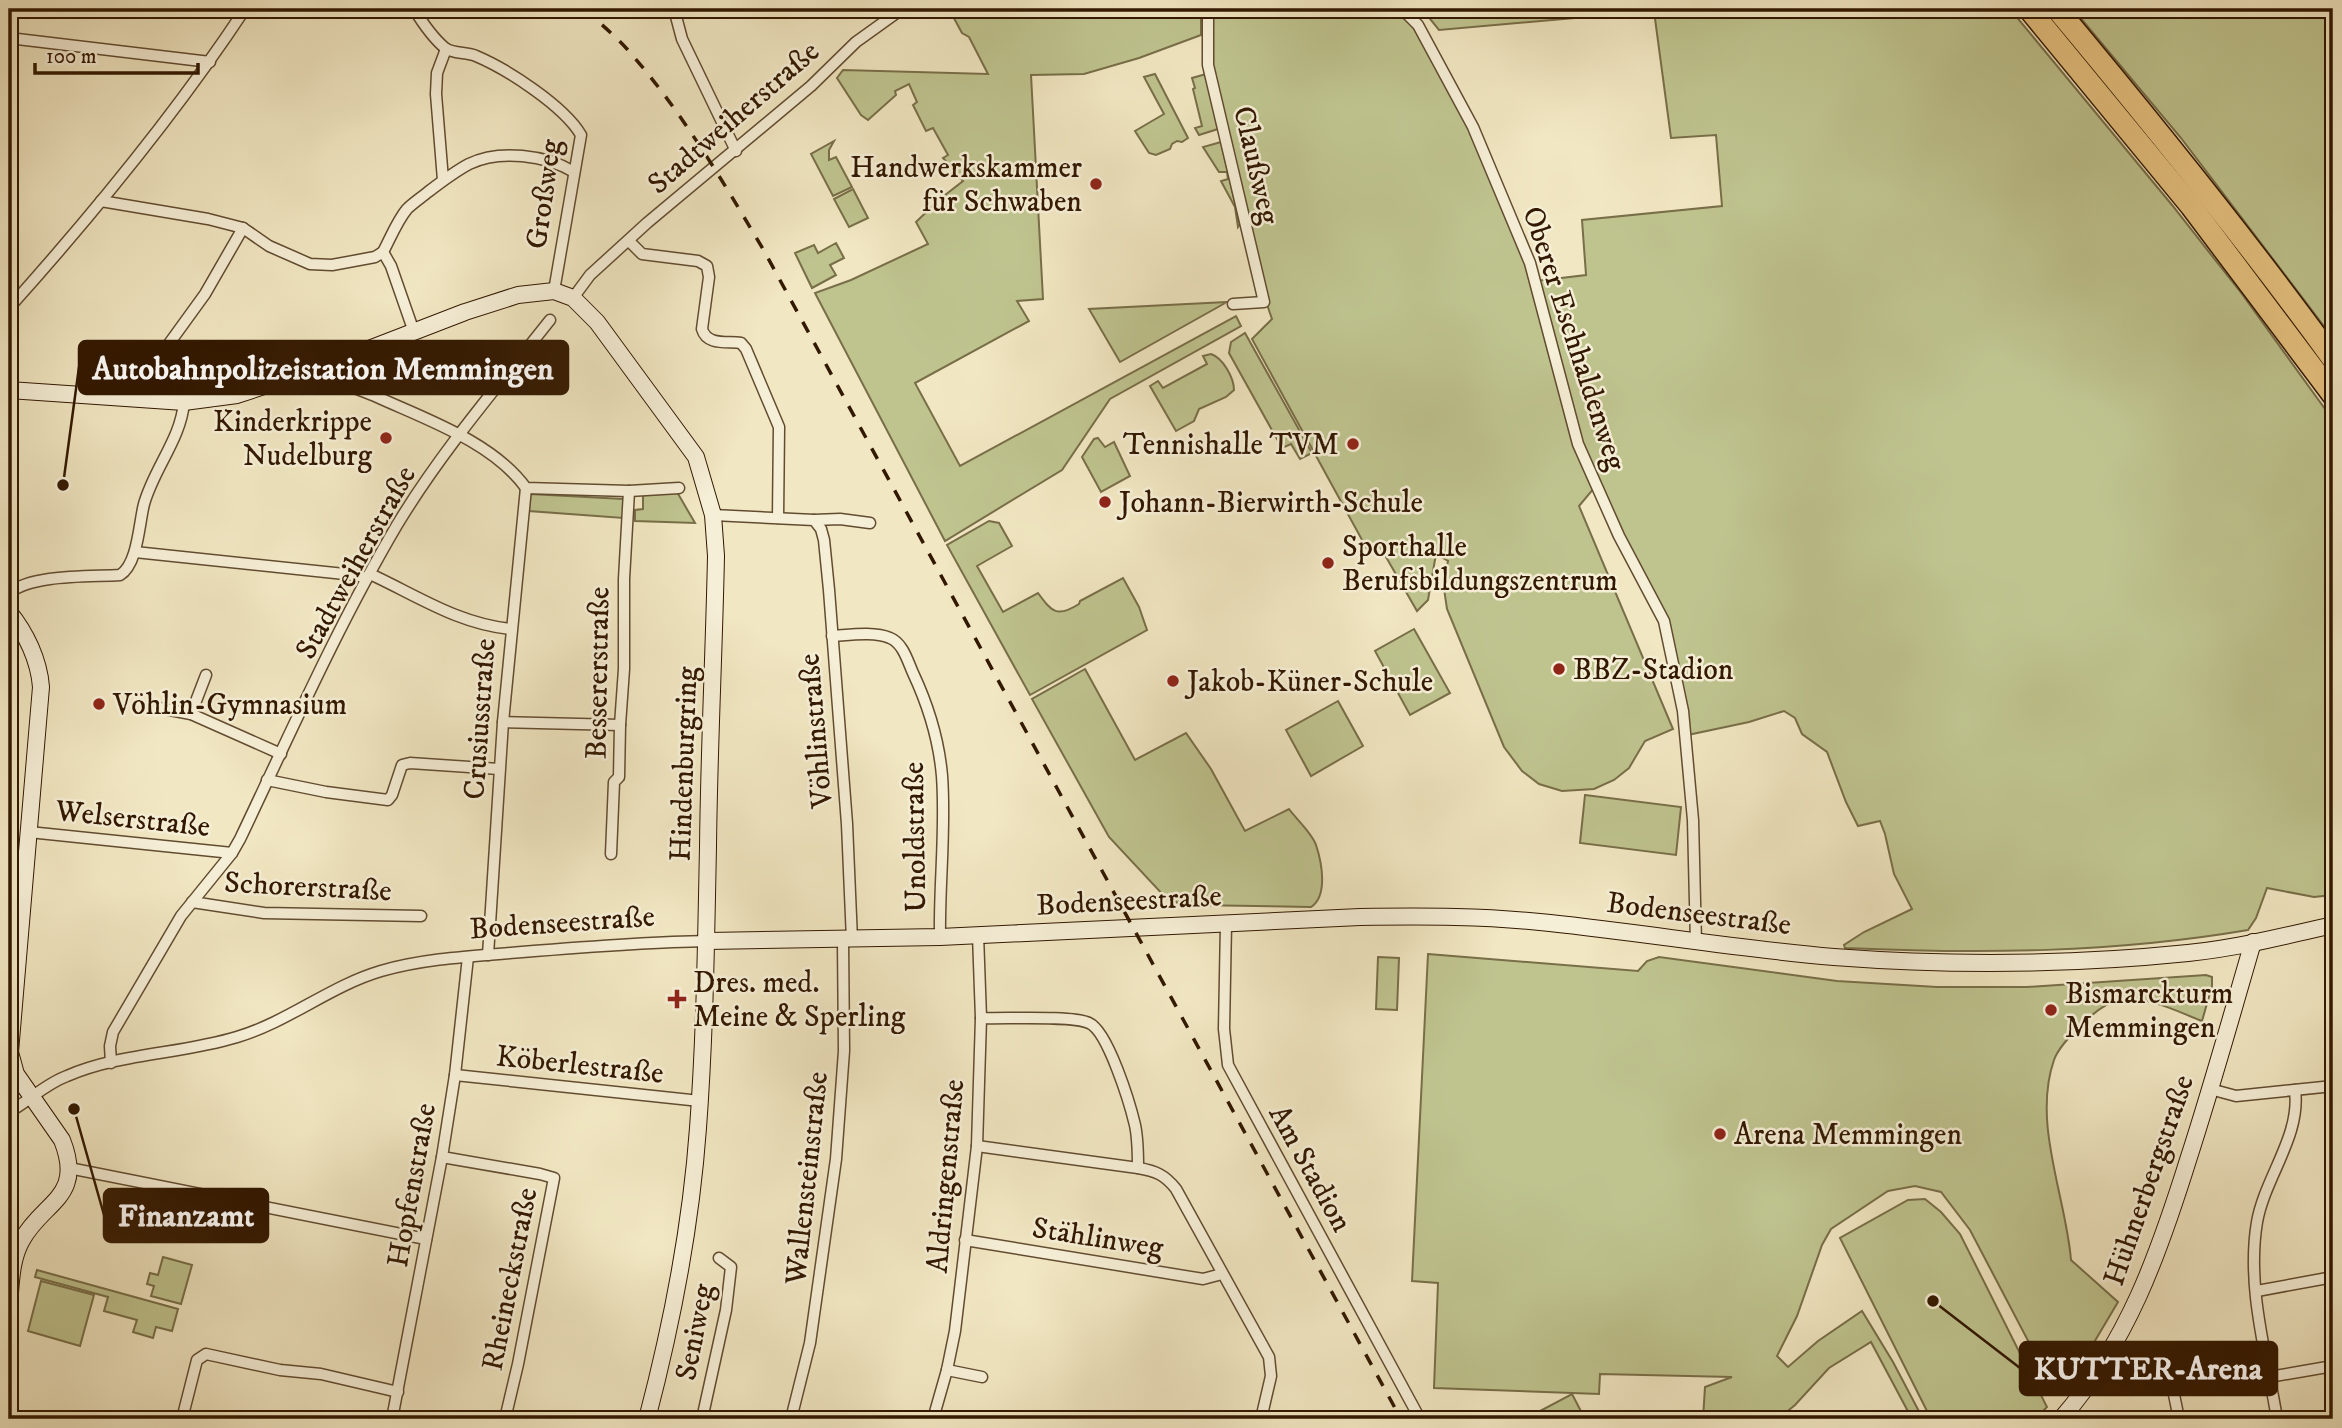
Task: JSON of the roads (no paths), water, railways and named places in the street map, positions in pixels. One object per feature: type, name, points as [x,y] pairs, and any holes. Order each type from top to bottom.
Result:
[{"type":"highway","points":[[2029,9],[2191,206],[2333,395]]},
{"type":"highway","points":[[2057,9],[2193,174],[2333,359]]},
{"type":"main road","name":"Hindenburgring","points":[[554,290],[573,298],[597,322],[696,457],[713,515],[716,556],[707,941],[699,1101],[687,1230],[672,1316],[647,1419]]},
{"type":"main road","points":[[9,390],[184,402],[237,395],[325,366],[464,312],[518,295],[554,290]]},
{"type":"main road","points":[[9,612],[24,635],[40,677],[10,1052],[16,1074],[62,1140],[69,1168],[67,1181],[58,1199],[27,1232],[18,1249],[9,1305]]},
{"type":"main road","name":"Bodenseestraße","points":[[707,941],[940,937],[1360,917],[1475,918],[1551,923],[1696,943],[1835,957],[2001,964],[2159,956],[2253,943],[2333,925]]},
{"type":"main road","name":"Hühnerbergstraße","points":[[2061,1419],[2107,1356],[2138,1301],[2162,1240],[2253,943]]},
{"type":"street","points":[[9,308],[177,107],[244,9]]},
{"type":"street","points":[[414,9],[446,50],[437,73],[436,94],[443,180]]},
{"type":"street","points":[[674,9],[682,39],[736,150]]},
{"type":"street","name":"Stadtweiherstraße","points":[[573,298],[590,275],[811,86],[856,42],[902,9]]},
{"type":"street","name":"Claußweg","points":[[1208,9],[1208,65],[1264,302],[1233,304]]},
{"type":"street","name":"Oberer Eschhaldenweg","points":[[1402,9],[1418,25],[1473,127],[1530,263],[1578,444],[1619,536],[1664,621],[1683,711],[1693,820],[1696,943]]},
{"type":"street","points":[[9,38],[210,62]]},
{"type":"street","name":"Großweg","points":[[446,50],[474,55],[497,66],[560,110],[573,121],[580,135],[554,290]]},
{"type":"street","points":[[101,201],[208,219],[243,228],[269,246],[310,264],[332,265],[375,257],[383,252],[407,209],[443,180],[471,163],[492,157],[535,158],[574,172]]},
{"type":"street","points":[[138,398],[142,381],[205,294],[243,228]]},
{"type":"street","points":[[629,241],[642,254],[698,261],[708,266],[702,329],[704,335],[707,339],[741,343],[775,415],[780,448],[779,518]]},
{"type":"street","points":[[383,252],[391,266],[414,332]]},
{"type":"street","name":"Stadtweiherstraße","points":[[111,1063],[113,1031],[168,936],[232,853],[368,576],[405,513],[460,435],[550,320]]},
{"type":"street","points":[[325,366],[330,373],[349,384],[460,435],[507,468],[526,488],[629,491],[679,488]]},
{"type":"street","points":[[9,593],[19,586],[42,581],[120,575],[128,568],[135,552],[144,503],[155,473],[178,432],[184,402]]},
{"type":"street","name":"Crusiusstraße","points":[[488,955],[499,769],[526,488]]},
{"type":"street","name":"Bessererstraße","points":[[611,854],[614,782],[619,777],[629,491]]},
{"type":"street","points":[[713,515],[840,519],[870,523]]},
{"type":"street","name":"Vöhlinstraße","points":[[814,520],[821,529],[824,540],[847,824],[847,940]]},
{"type":"street","points":[[135,552],[368,576],[456,616],[511,629]]},
{"type":"street","name":"Unoldstraße","points":[[832,636],[869,635],[890,638],[897,642],[920,690],[935,735],[942,774],[940,937]]},
{"type":"street","points":[[191,714],[206,675]]},
{"type":"street","points":[[159,708],[191,714],[281,754]]},
{"type":"street","points":[[503,722],[620,725]]},
{"type":"street","points":[[267,780],[388,800],[402,765],[410,763],[499,769]]},
{"type":"street","name":"Welserstraße","points":[[29,832],[232,853]]},
{"type":"street","name":"Schorerstraße","points":[[192,902],[264,914],[421,916]]},
{"type":"street","name":"Am Stadion","points":[[1226,924],[1224,1028],[1228,1065],[1420,1419]]},
{"type":"street","name":"Aldringenstraße","points":[[933,1419],[955,1331],[976,1146],[981,1018],[978,935]]},
{"type":"street","name":"Wallensteinstraße","points":[[791,1419],[810,1343],[836,1159],[844,1051],[847,940]]},
{"type":"street","name":"Bodenseestraße","points":[[9,1112],[66,1076],[111,1063],[232,1039],[284,1019],[377,972],[425,962],[488,955],[649,942],[707,941]]},
{"type":"street","name":"Hopfenstraße","points":[[392,1419],[442,1157],[455,1075],[468,957]]},
{"type":"street","points":[[981,1018],[1079,1020],[1095,1026],[1118,1073],[1131,1110],[1137,1137],[1138,1168]]},
{"type":"street","name":"Köberlestraße","points":[[455,1075],[699,1101]]},
{"type":"street","points":[[2210,1089],[2236,1096],[2333,1086]]},
{"type":"street","points":[[2277,1419],[2258,1318],[2255,1243],[2259,1214],[2296,1115],[2295,1090]]},
{"type":"street","points":[[976,1146],[1138,1168],[1160,1173],[1171,1182],[1269,1357],[1271,1376],[1261,1419]]},
{"type":"street","name":"Rheineckstraße","points":[[442,1157],[540,1174],[554,1180],[505,1419]]},
{"type":"street","points":[[69,1168],[426,1239]]},
{"type":"street","name":"Stählinweg","points":[[965,1240],[1203,1279],[1222,1274]]},
{"type":"street","name":"Seniweg","points":[[702,1419],[726,1310],[731,1267],[719,1258]]},
{"type":"street","points":[[2257,1291],[2333,1277]]},
{"type":"street","points":[[2179,1419],[2171,1380],[2175,1370],[2263,1353]]},
{"type":"street","points":[[182,1419],[197,1360],[206,1354],[280,1370],[321,1374],[398,1392]]},
{"type":"street","points":[[2269,1377],[2333,1366]]},
{"type":"street","points":[[947,1370],[982,1377]]},
{"type":"railway","points":[[584,9],[627,49],[665,96],[716,171],[763,249],[1401,1419]]},
{"type":"place","name":"Handwerkskammer für Schwaben","points":[[1096,184]]},
{"type":"place","name":"Kinderkrippe Nudelburg","points":[[386,438]]},
{"type":"place","name":"Tennishalle TVM","points":[[1353,444]]},
{"type":"place","name":"Autobahnpolizeistation Memmingen","points":[[63,485]]},
{"type":"place","name":"Johann-Bierwirth-Schule","points":[[1105,502]]},
{"type":"place","name":"Sporthalle Berufsbildungszentrum","points":[[1328,563]]},
{"type":"place","name":"BBZ-Stadion","points":[[1559,669]]},
{"type":"place","name":"Jakob-Küner-Schule","points":[[1173,681]]},
{"type":"place","name":"Vöhlin-Gymnasium","points":[[99,704]]},
{"type":"place","name":"Dres. med. Meine & Sperling","points":[[677,999]]},
{"type":"place","name":"Bismarckturm Memmingen","points":[[2051,1010]]},
{"type":"place","name":"Finanzamt","points":[[74,1109]]},
{"type":"place","name":"Arena Memmingen","points":[[1720,1134]]},
{"type":"place","name":"KUTTER-Arena","points":[[1933,1301]]}]
